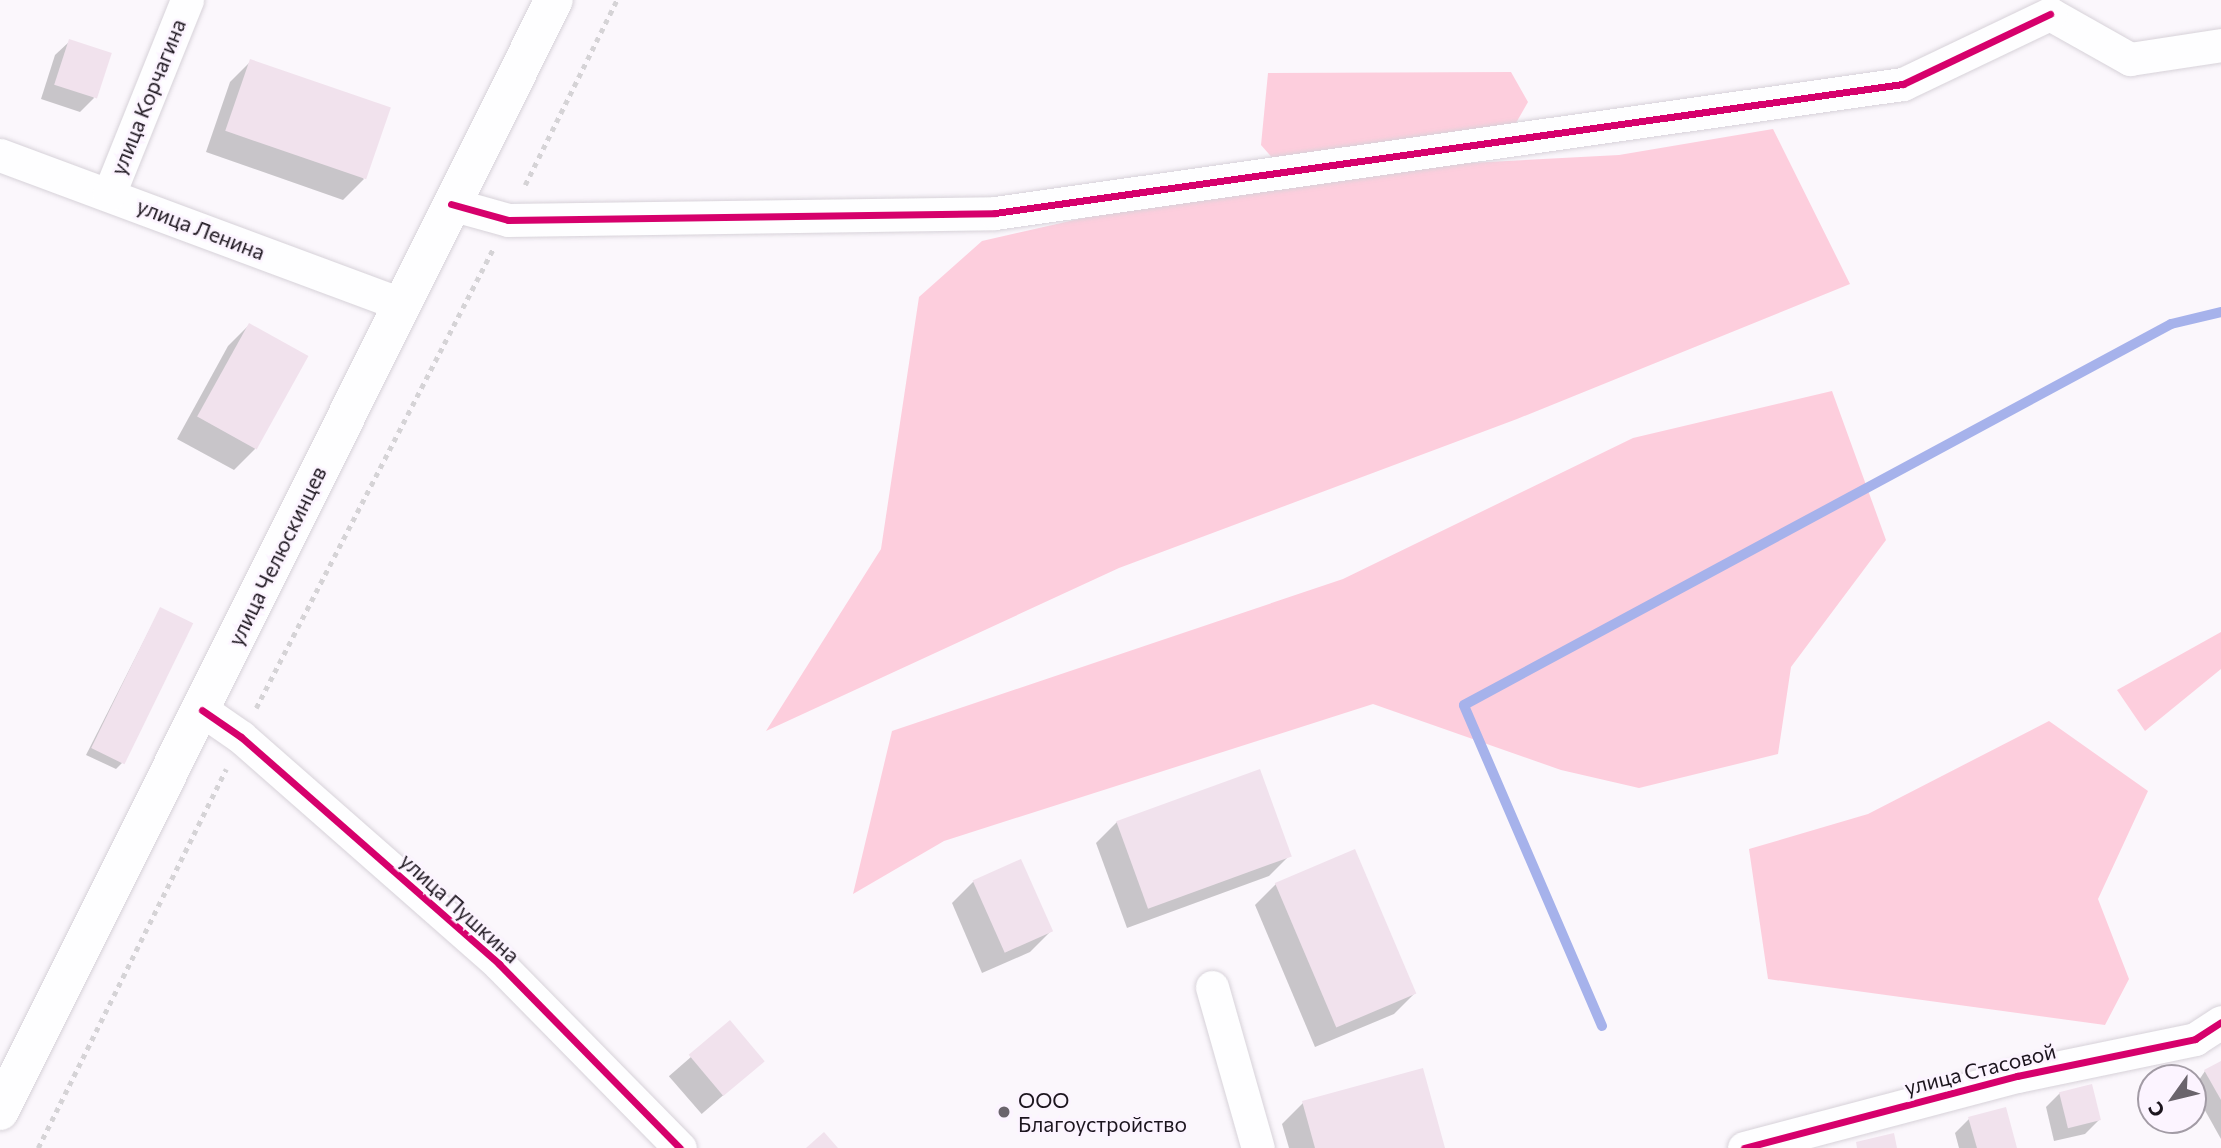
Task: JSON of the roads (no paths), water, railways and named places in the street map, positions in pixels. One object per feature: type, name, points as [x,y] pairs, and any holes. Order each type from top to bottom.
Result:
[{"type":"main road","name":"улица Челюскинцев","points":[[0,1111],[554,0]]},
{"type":"street","name":"улица Корчагина","points":[[109,194],[187,0]]},
{"type":"street","points":[[451,204],[508,220],[995,213],[1903,84],[2051,7],[2130,59],[2221,45]]},
{"type":"street","name":"улица Ленина","points":[[0,155],[401,304]]},
{"type":"street","name":"улица Пушкина","points":[[202,710],[241,737],[499,964],[680,1148]]},
{"type":"street","points":[[1212,987],[1258,1148]]},
{"type":"street","name":"улица Стасовой","points":[[1744,1148],[2017,1076],[2195,1039],[2221,1022]]},
{"type":"waterway","points":[[1602,1026],[1464,705],[2171,324],[2221,312]]},
{"type":"place","name":"ООО Благоустройство","points":[[1004,1112]]}]
